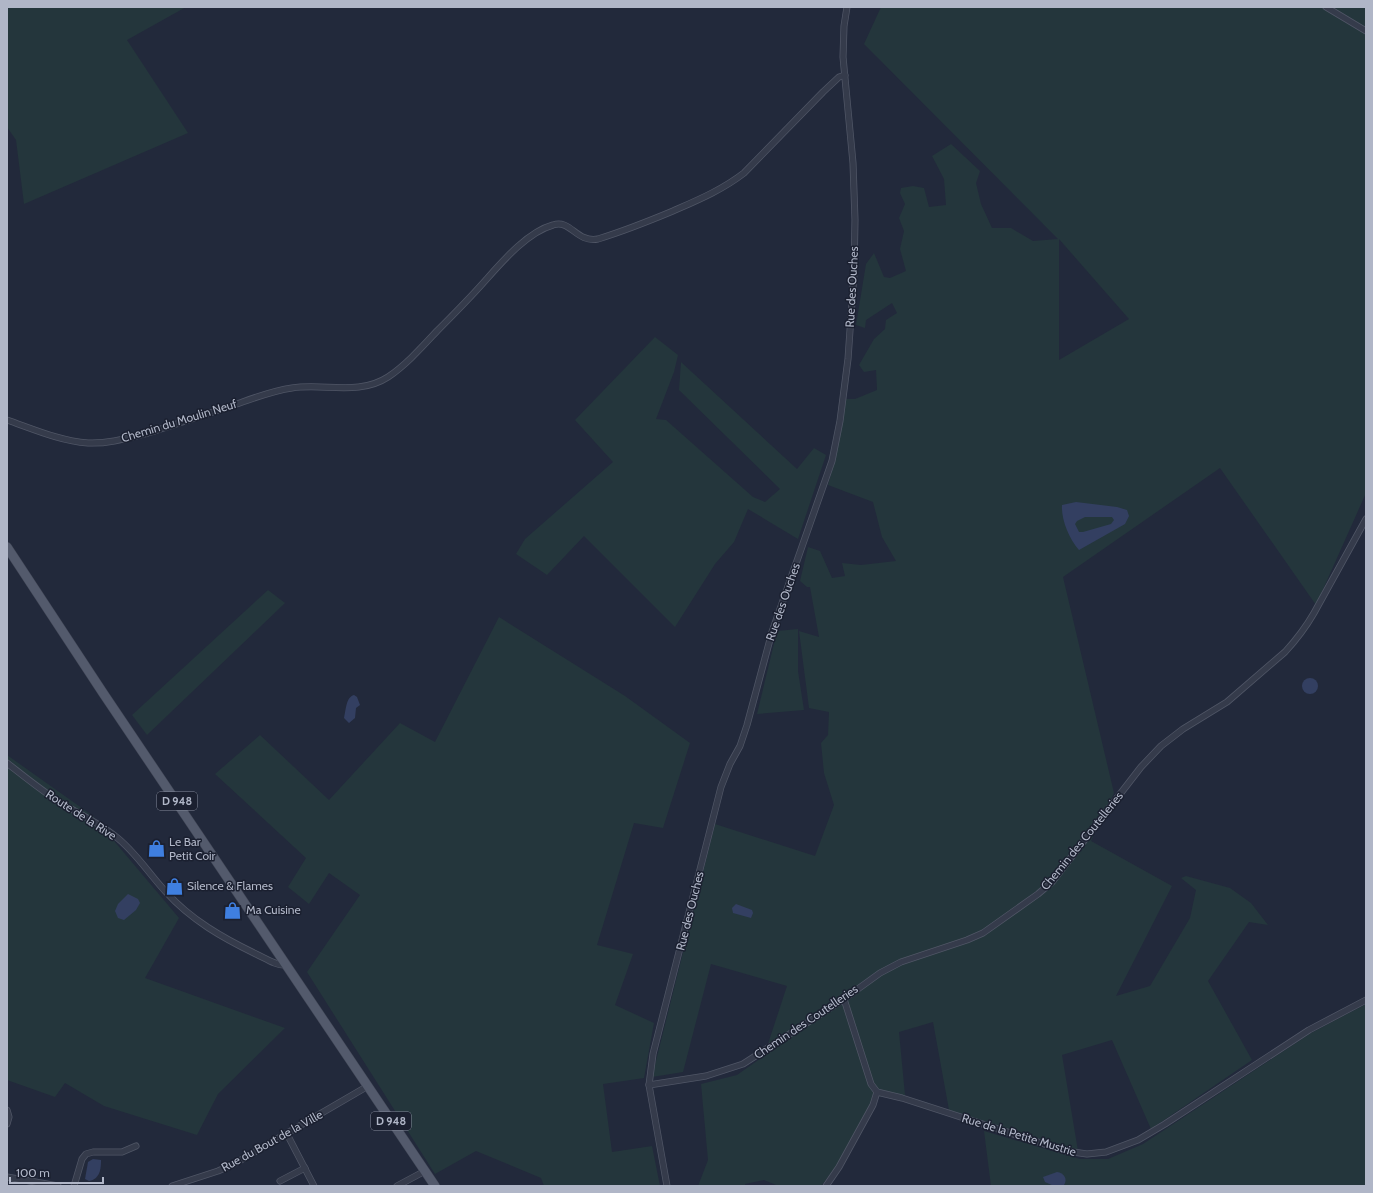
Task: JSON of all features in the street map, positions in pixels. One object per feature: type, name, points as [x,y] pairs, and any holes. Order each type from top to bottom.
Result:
[{"type":"main road","name":"D 948","points":[[7,547],[435,1186]]},
{"type":"street","name":"Rue des Ouches","points":[[667,1186],[649,1085],[653,1054],[721,787],[730,764],[740,746],[747,725],[776,617],[832,461],[840,421],[848,360],[854,273],[855,220],[854,163],[843,42],[847,7]]},
{"type":"street","points":[[1326,7],[1366,32]]},
{"type":"street","name":"Chemin du Moulin Neuf","points":[[7,420],[70,440],[89,443],[123,440],[281,390],[294,387],[347,388],[367,385],[386,378],[400,368],[427,341],[509,254],[538,232],[548,226],[559,224],[566,226],[583,238],[593,240],[598,239],[663,215],[711,194],[729,184],[744,173],[823,92],[839,78],[845,75]]},
{"type":"street","name":"Chemin des Coutelleries","points":[[649,1085],[706,1076],[743,1064],[889,968],[916,956],[967,940],[983,933],[1045,888],[1064,866],[1141,767],[1161,746],[1183,729],[1227,702],[1292,644],[1314,613],[1366,519]]},
{"type":"street","name":"Route de la Rive","points":[[7,763],[62,804],[91,819],[115,835],[124,843],[181,908],[201,923],[237,945],[276,963],[286,965]]},
{"type":"street","points":[[826,1186],[839,1167],[873,1105],[877,1092],[871,1084],[844,999]]},
{"type":"street","name":"Rue de la Petite Mustrie","points":[[877,1092],[902,1098],[1066,1151],[1087,1154],[1106,1152],[1138,1140],[1150,1133],[1309,1030],[1366,1000]]},
{"type":"street","name":"Rue du Bout de la Ville","points":[[172,1186],[218,1171],[234,1164],[288,1134],[368,1086]]},
{"type":"street","points":[[7,1110],[9,1117],[7,1124]]},
{"type":"street","points":[[288,1134],[314,1186]]},
{"type":"street","points":[[74,1186],[82,1159],[86,1154],[93,1152],[122,1152],[136,1146]]},
{"type":"street","points":[[280,1181],[305,1168]]},
{"type":"street","points":[[397,1186],[425,1171]]},
{"type":"street","points":[[7,1177],[58,1186]]},
{"type":"shaded area","points":[[7,7],[186,7],[127,40],[188,133],[24,204],[16,140],[7,127]]},
{"type":"shaded area","points":[[881,7],[1366,7],[1366,493],[1316,605],[1220,468],[1063,577],[1114,793],[1091,841],[1172,886],[1116,996],[1150,986],[1190,918],[1196,890],[1181,878],[1186,876],[1230,888],[1251,903],[1268,925],[1249,922],[1208,981],[1252,1060],[1151,1129],[1112,1040],[1062,1055],[1078,1151],[949,1110],[933,1022],[899,1032],[905,1095],[875,1097],[840,1162],[821,1186],[777,1186],[764,1180],[745,1184],[745,1186],[698,1186],[708,1160],[701,1084],[737,1075],[764,1056],[787,986],[711,964],[683,1072],[652,1077],[715,824],[815,856],[834,805],[824,773],[821,743],[828,735],[829,712],[809,708],[799,631],[819,637],[810,587],[807,587],[800,581],[808,547],[820,551],[832,578],[845,576],[842,563],[861,565],[896,561],[882,537],[873,502],[828,485],[835,459],[846,399],[855,399],[877,390],[876,370],[864,372],[859,365],[874,339],[885,329],[886,320],[897,313],[892,303],[866,320],[865,328],[856,325],[866,264],[874,253],[884,277],[890,278],[906,271],[900,249],[904,231],[899,218],[905,204],[900,193],[901,188],[913,186],[924,188],[929,207],[946,205],[944,179],[932,156],[951,144],[980,171],[976,183],[981,204],[992,228],[1011,228],[1033,241],[1058,239],[864,44]],"holes":[[[1059,239],[1129,319],[1059,360]]]},
{"type":"shaded area","points":[[655,337],[678,355],[674,372],[656,419],[666,420],[753,497],[765,502],[780,489],[679,390],[681,362],[797,469],[814,448],[826,455],[798,539],[748,509],[734,542],[715,564],[675,627],[584,536],[547,575],[516,554],[525,539],[613,462],[575,420]]},
{"type":"shaded area","points":[[268,590],[285,603],[147,735],[132,715]]},
{"type":"shaded area","points":[[499,617],[625,696],[690,743],[663,828],[634,823],[597,945],[633,954],[615,1005],[654,1023],[644,1078],[603,1084],[612,1152],[652,1146],[660,1186],[544,1186],[541,1178],[476,1151],[435,1174],[307,972],[360,895],[329,873],[309,904],[288,887],[306,858],[215,774],[260,735],[329,800],[400,723],[435,742]]},
{"type":"shaded area","points":[[798,629],[798,671],[804,710],[757,714],[777,631]]},
{"type":"shaded area","points":[[7,755],[93,816],[179,918],[145,978],[285,1028],[218,1094],[197,1135],[104,1106],[65,1083],[55,1097],[7,1080]]},
{"type":"shaded area","points":[[1366,1004],[1366,1186],[991,1186],[984,1131],[1080,1159],[1108,1159],[1143,1144],[1311,1033]]},
{"type":"water","points":[[1076,502],[1117,507],[1127,510],[1129,516],[1125,524],[1079,550],[1066,529],[1062,505]],"holes":[[[1085,517],[1112,517],[1114,520],[1111,524],[1083,532],[1079,532],[1075,524],[1077,521]]]},
{"type":"water","points":[[1310,678],[1316,680],[1318,686],[1316,692],[1310,694],[1304,692],[1302,686],[1304,680]]},
{"type":"water","points":[[354,695],[357,697],[360,705],[356,708],[355,718],[349,723],[344,718],[349,698]]},
{"type":"water","points":[[128,894],[138,899],[140,903],[136,910],[124,920],[118,918],[115,911],[118,904]]},
{"type":"water","points":[[736,904],[752,910],[753,913],[751,918],[733,913],[732,908]]},
{"type":"water","points":[[93,1159],[101,1160],[100,1170],[96,1178],[89,1181],[85,1179],[88,1162]]},
{"type":"water","points":[[1057,1172],[1065,1177],[1066,1181],[1064,1185],[1054,1186],[1045,1182],[1043,1177]]},
{"type":"place","name":"Le Bar Petit Coir","points":[[156,849]]},
{"type":"place","name":"Silence & Flames","points":[[174,886]]},
{"type":"place","name":"Ma Cuisine","points":[[233,910]]}]
